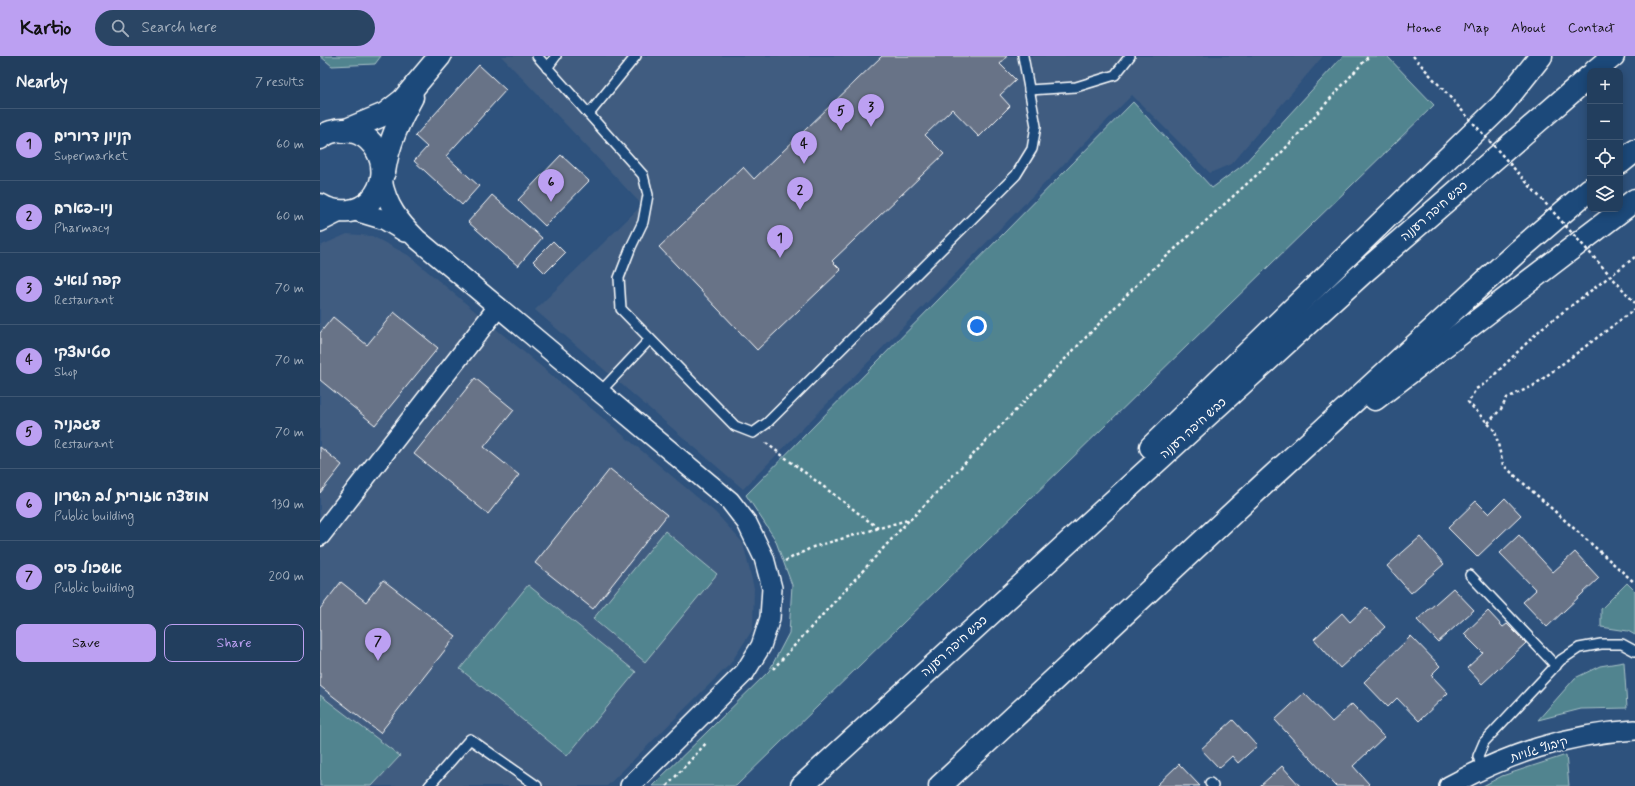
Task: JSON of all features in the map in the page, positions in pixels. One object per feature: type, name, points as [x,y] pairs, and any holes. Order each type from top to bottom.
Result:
[{"type":"main road","points":[[329,133],[385,114],[403,100],[440,56]]},
{"type":"main road","points":[[832,758],[1502,105],[1541,56]]},
{"type":"main road","points":[[1599,68],[1613,56]]},
{"type":"main road","points":[[338,209],[368,204],[377,194],[383,176],[389,146],[395,129],[424,76]]},
{"type":"main road","name":"כביש חיפה רעננה","points":[[802,786],[1358,277],[1587,79]]},
{"type":"main road","points":[[329,133],[356,133],[364,137],[374,146],[381,158],[383,176]]},
{"type":"main road","points":[[1623,161],[1635,151]]},
{"type":"main road","points":[[940,786],[1264,483],[1516,252],[1587,192]]},
{"type":"main road","points":[[1264,483],[1635,200]]},
{"type":"street","points":[[383,176],[384,192],[399,221],[417,239],[730,501],[747,523],[764,558],[772,588],[770,618],[761,646],[745,672],[630,786]]},
{"type":"street","points":[[320,222],[338,209],[385,220],[417,239]]},
{"type":"street","points":[[320,536],[498,307]]},
{"type":"street","name":"קיבוץ גלויות","points":[[1449,786],[1482,769],[1506,759],[1557,742],[1604,732],[1635,730]]},
{"type":"lane","points":[[537,56],[643,175],[648,196],[643,222],[619,278],[621,309],[735,426],[753,433],[766,423],[1016,175],[1032,150],[1036,126],[1023,56]]},
{"type":"lane","points":[[547,68],[556,56]]},
{"type":"lane","points":[[589,114],[636,56]]},
{"type":"lane","points":[[1029,90],[1076,87],[1114,75],[1130,56]]},
{"type":"lane","points":[[600,392],[650,339]]},
{"type":"lane","points":[[1470,575],[1556,666]]},
{"type":"lane","points":[[1482,769],[1478,756],[1484,742],[1556,666],[1579,648],[1601,644],[1622,644],[1635,651]]},
{"type":"lane","points":[[429,786],[470,739],[537,786]]},
{"type":"path","points":[[773,670],[911,519],[1145,276],[1282,152],[1369,56]]},
{"type":"path","points":[[1413,56],[1635,303]]},
{"type":"path","points":[[1635,257],[1542,328],[1486,383],[1476,389],[1468,402],[1495,431],[1503,465],[1635,583]]},
{"type":"path","points":[[1488,423],[1501,409],[1507,398],[1533,386],[1635,309]]},
{"type":"path","points":[[753,433],[878,528]]},
{"type":"path","points":[[767,571],[813,547],[911,519]]},
{"type":"path","points":[[667,786],[709,740]]},
{"type":"shaded area","points":[[501,56],[1323,56],[1231,164],[1210,173],[1132,95],[743,489],[535,310],[642,205]]},
{"type":"shaded area","points":[[347,234],[372,236],[408,255],[716,513],[743,543],[754,588],[753,629],[730,664],[607,786],[320,786],[320,246]]},
{"type":"green space","points":[[320,56],[381,56],[375,64],[332,66]]},
{"type":"green space","points":[[1343,56],[1387,56],[1434,105],[736,786],[652,786],[769,671],[789,633],[792,585],[775,539],[746,495],[1133,102],[1212,188],[1243,165]]},
{"type":"green space","points":[[665,531],[717,574],[645,662],[593,619]]},
{"type":"green space","points":[[1627,583],[1635,591],[1635,635],[1628,631],[1601,627],[1601,609]]},
{"type":"green space","points":[[528,585],[636,672],[567,756],[460,669]]},
{"type":"green space","points":[[1624,662],[1627,708],[1581,709],[1538,720],[1575,678],[1600,666]]},
{"type":"green space","points":[[320,695],[400,756],[372,786],[320,786]]},
{"type":"green space","points":[[1566,755],[1569,786],[1483,786],[1502,776]]},
{"type":"building","points":[[882,56],[1007,56],[1000,64],[1016,80],[1000,95],[1010,106],[979,137],[952,109],[925,135],[944,154],[832,261],[841,270],[757,350],[659,247],[743,167],[754,179]]},
{"type":"building","points":[[479,65],[506,90],[446,156],[479,186],[462,205],[414,161],[427,147],[415,136]]},
{"type":"building","points":[[561,155],[589,181],[545,226],[518,200]]},
{"type":"building","points":[[492,195],[542,238],[518,266],[468,222]]},
{"type":"building","points":[[553,241],[565,253],[545,273],[533,261]]},
{"type":"building","points":[[394,312],[438,348],[375,425],[320,380],[320,333],[333,317],[367,345]]},
{"type":"building","points":[[475,378],[514,410],[484,447],[519,475],[488,514],[414,454]]},
{"type":"building","points":[[320,447],[342,465],[320,493]]},
{"type":"building","points":[[610,469],[667,515],[593,609],[535,563]]},
{"type":"building","points":[[1505,498],[1521,515],[1477,557],[1448,528],[1476,501],[1489,514]]},
{"type":"building","points":[[1519,535],[1553,572],[1575,552],[1599,578],[1547,627],[1523,602],[1536,590],[1500,553]]},
{"type":"building","points":[[1420,537],[1444,564],[1411,593],[1387,566]]},
{"type":"building","points":[[383,580],[456,636],[380,733],[320,686],[320,609],[341,582],[366,602]]},
{"type":"building","points":[[1453,588],[1474,610],[1438,642],[1417,620]]},
{"type":"building","points":[[1366,607],[1385,627],[1340,668],[1314,639],[1342,613],[1350,622]]},
{"type":"building","points":[[1488,611],[1503,627],[1507,624],[1526,643],[1482,684],[1467,668],[1483,653],[1464,634]]},
{"type":"building","points":[[1411,636],[1440,666],[1431,675],[1448,693],[1419,721],[1397,698],[1388,707],[1364,682]]},
{"type":"building","points":[[1304,693],[1332,722],[1352,704],[1384,737],[1353,766],[1369,784],[1367,786],[1336,786],[1275,720]]},
{"type":"building","points":[[1233,720],[1257,746],[1238,763],[1232,756],[1219,768],[1201,749]]},
{"type":"building","points":[[1179,764],[1200,786],[1156,786]]},
{"type":"building","points":[[1282,766],[1300,786],[1260,786]]},
{"type":"place","name":"קפה לואיז","points":[[871,127]]},
{"type":"place","name":"עגבניה","points":[[841,131]]},
{"type":"place","name":"סטימצקי","points":[[804,164]]},
{"type":"place","name":"מועצה אזורית לב השרון","points":[[551,202]]},
{"type":"place","name":"ניו-פארם","points":[[800,210]]},
{"type":"place","name":"קניון דרורים","points":[[780,258]]},
{"type":"place","name":"אשכול פיס","points":[[378,661]]}]
